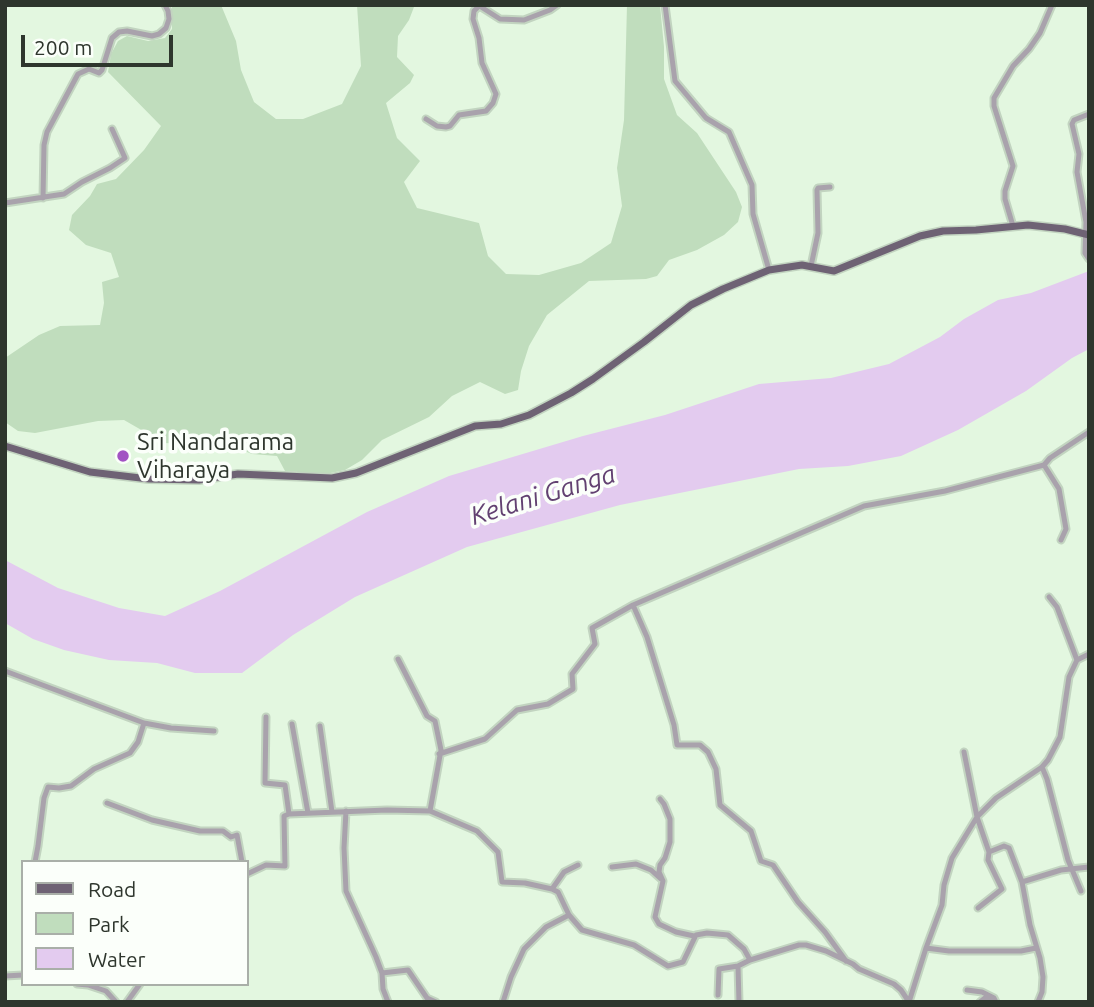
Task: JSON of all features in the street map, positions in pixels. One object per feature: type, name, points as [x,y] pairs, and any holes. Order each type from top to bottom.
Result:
[{"type":"main road","points":[[5,446],[90,472],[149,479],[199,480],[238,474],[331,478],[356,473],[475,426],[501,424],[529,415],[593,379],[691,305],[768,271],[802,265],[826,271],[838,270],[933,232],[1028,225],[1088,234]]},
{"type":"street","points":[[43,198],[44,145],[47,132],[78,74],[89,69],[99,73],[102,70],[112,38],[118,32],[152,36],[159,34],[166,28],[169,19],[165,5]]},
{"type":"street","points":[[426,119],[437,126],[446,127],[459,115],[486,111],[493,103],[496,94],[482,63],[473,19],[474,11],[479,6],[500,19],[524,20],[557,5]]},
{"type":"street","points":[[665,5],[675,81],[706,118],[729,132],[752,185],[753,214],[768,271]]},
{"type":"street","points":[[1013,226],[1005,191],[1013,166],[994,106],[994,98],[1013,65],[1040,33],[1052,5]]},
{"type":"street","points":[[1089,114],[1074,120],[1072,124],[1079,154],[1077,172],[1088,234],[1085,253],[1089,259]]},
{"type":"street","points":[[5,203],[64,194],[125,158],[112,129]]},
{"type":"street","points":[[811,266],[818,233],[817,190],[830,187]]},
{"type":"street","points":[[439,754],[485,739],[517,710],[548,704],[573,689],[572,674],[595,644],[592,628],[633,605],[863,506],[945,491],[1044,464],[1089,432]]},
{"type":"street","points":[[1044,464],[1059,489],[1066,529],[1061,540]]},
{"type":"street","points":[[1049,597],[1057,607],[1077,660]]},
{"type":"street","points":[[633,605],[647,637],[674,724],[677,745],[699,745],[708,752],[716,769],[720,805],[751,831],[761,861],[773,864],[798,902],[846,961]]},
{"type":"street","points":[[718,995],[719,969],[738,966],[750,960],[806,945],[826,951],[894,984],[909,1002],[942,905],[944,885],[952,858],[977,817],[996,798],[1042,767],[1060,737],[1069,677],[1077,660],[1089,654]]},
{"type":"street","points":[[398,659],[427,716],[435,722],[441,750],[430,811]]},
{"type":"street","points":[[5,671],[144,723],[214,731]]},
{"type":"street","points":[[266,717],[265,783],[285,785],[289,814]]},
{"type":"street","points":[[35,860],[48,787],[71,786],[94,769],[130,753],[138,742],[144,723]]},
{"type":"street","points":[[292,724],[308,813]]},
{"type":"street","points":[[320,726],[332,812]]},
{"type":"street","points":[[964,752],[977,817],[989,852],[988,860],[1002,889],[978,908]]},
{"type":"street","points":[[1042,767],[1071,869],[1081,891]]},
{"type":"street","points":[[660,799],[670,819],[670,842],[660,865],[659,872],[663,881],[655,918],[659,924],[676,932],[694,936],[707,933],[729,935],[744,949],[750,960]]},
{"type":"street","points":[[107,803],[152,820],[200,831],[223,831],[231,837],[237,835],[242,860]]},
{"type":"street","points":[[346,811],[346,891],[382,973],[387,1002]]},
{"type":"street","points":[[248,873],[265,865],[285,866],[284,816],[289,814],[430,811],[477,831],[498,852],[502,882],[525,883],[558,892],[569,915],[582,930],[634,945],[668,966],[683,962],[694,936]]},
{"type":"street","points":[[989,852],[1004,846],[1009,848],[1022,882],[1043,978],[1038,1002]]},
{"type":"street","points":[[612,867],[636,864],[651,870],[663,881]]},
{"type":"street","points":[[552,889],[564,872],[578,865]]},
{"type":"street","points":[[1022,882],[1061,870],[1089,867]]},
{"type":"street","points":[[503,1002],[524,949],[547,927],[569,915]]},
{"type":"street","points":[[926,948],[949,951],[1021,951],[1036,948]]},
{"type":"street","points":[[738,966],[739,1002]]},
{"type":"street","points":[[382,973],[408,970],[427,998],[436,1002]]},
{"type":"street","points":[[91,986],[106,991],[116,1002]]},
{"type":"street","points":[[127,1002],[139,986]]},
{"type":"street","points":[[967,990],[982,992],[994,998],[995,1002]]},
{"type":"street","points":[[980,1002],[985,998],[995,1002]]},
{"type":"green space","points":[[172,5],[221,5],[236,41],[241,70],[254,102],[276,119],[303,119],[342,104],[361,66],[357,5],[412,5],[414,7],[409,20],[398,36],[397,57],[414,75],[410,83],[386,103],[397,138],[420,161],[404,182],[417,208],[479,223],[488,256],[506,274],[539,275],[581,263],[611,243],[622,206],[617,168],[624,120],[627,5],[660,5],[664,79],[677,115],[697,133],[736,192],[742,207],[738,222],[724,235],[697,250],[669,260],[657,276],[646,279],[589,281],[547,315],[529,346],[518,390],[505,394],[480,382],[452,396],[429,417],[382,440],[362,460],[345,470],[326,474],[285,471],[277,456],[252,454],[232,446],[164,443],[124,420],[98,421],[35,433],[18,431],[5,422],[5,358],[39,335],[60,326],[100,325],[104,303],[102,282],[119,277],[111,253],[86,245],[69,230],[72,215],[97,184],[116,179],[144,150],[161,126],[108,72],[111,54],[118,41],[127,36],[148,41],[165,38],[172,29]]},
{"type":"water","name":"Kelani Ganga","points":[[1089,271],[1089,349],[1026,391],[958,430],[901,456],[848,466],[799,469],[620,505],[467,547],[355,597],[293,635],[242,673],[195,673],[157,663],[109,660],[64,650],[33,639],[5,623],[5,560],[58,588],[119,608],[165,616],[220,591],[367,512],[449,476],[665,415],[759,384],[831,378],[889,364],[940,337],[964,319],[998,300],[1031,293]]},
{"type":"place","name":"Sri Nandarama Viharaya","points":[[123,456]]}]
